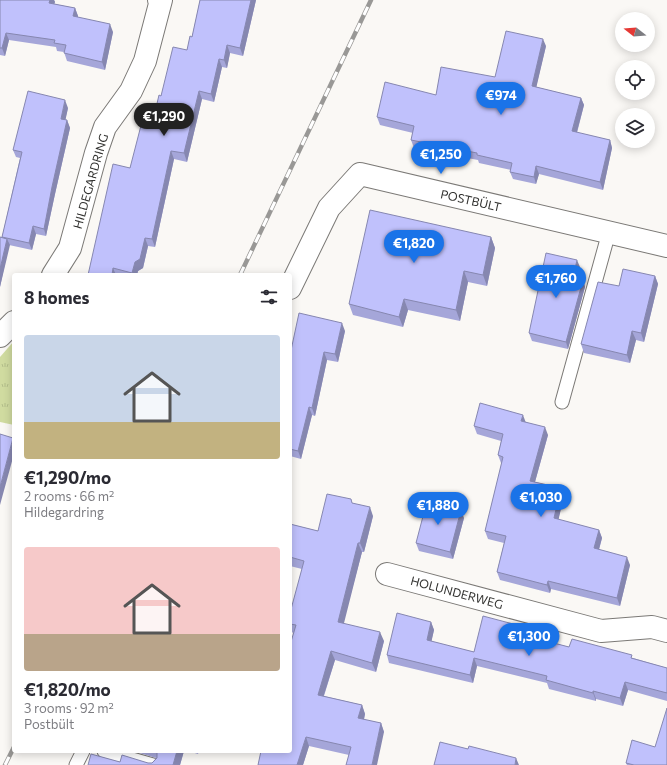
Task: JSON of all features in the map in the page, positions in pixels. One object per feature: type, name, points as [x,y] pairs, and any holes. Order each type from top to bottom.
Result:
[{"type":"street","name":"HILDEGARDRING","points":[[54,273],[70,248],[96,153],[105,127],[131,91],[146,61],[161,0],[159,0]]},
{"type":"street","name":"POSTBÜLT","points":[[292,284],[329,208],[360,174],[667,246]]},
{"type":"street","points":[[0,336],[12,324]]},
{"type":"street","name":"HOLUNDERWEG","points":[[387,574],[601,631],[652,627],[667,632]]},
{"type":"lane","points":[[562,402],[608,232]]},
{"type":"lane","points":[[76,765],[82,753]]},
{"type":"lane","points":[[111,753],[153,765]]},
{"type":"green space","points":[[12,343],[12,425],[0,422],[0,357]]},
{"type":"building","points":[[0,0],[50,0],[49,3],[75,8],[73,16],[110,24],[102,62],[64,53],[66,45],[54,43],[55,40],[6,33],[2,48],[0,48]]},
{"type":"building","points":[[200,0],[251,0],[240,48],[227,45],[224,60],[219,59],[211,94],[199,91],[184,153],[171,151],[152,239],[145,238],[140,259],[135,262],[132,273],[113,268],[112,273],[88,273],[113,164],[130,168],[145,110],[155,112],[159,95],[161,96],[173,47],[187,50],[190,36],[192,37]]},
{"type":"building","points":[[506,31],[543,39],[532,86],[581,98],[572,131],[610,140],[600,182],[536,166],[534,177],[510,172],[512,163],[477,155],[477,153],[411,140],[414,126],[377,117],[385,82],[436,95],[441,67],[495,77]]},
{"type":"building","points":[[28,91],[65,100],[61,119],[67,120],[44,229],[33,226],[29,243],[2,237],[22,152],[13,150]]},
{"type":"building","points":[[370,210],[491,237],[483,275],[464,271],[456,310],[404,299],[399,317],[349,304]]},
{"type":"building","points":[[0,237],[7,239],[0,269]]},
{"type":"building","points":[[546,253],[577,260],[573,278],[583,280],[566,342],[529,333]]},
{"type":"building","points":[[623,269],[655,276],[641,333],[632,331],[627,355],[581,344],[598,282],[619,286]]},
{"type":"building","points":[[299,313],[342,323],[335,354],[324,352],[312,408],[309,407],[298,451],[292,450],[292,346]]},
{"type":"building","points":[[480,403],[523,415],[521,421],[545,427],[530,481],[561,488],[554,518],[599,530],[594,548],[627,557],[617,598],[548,581],[547,585],[497,572],[506,536],[485,531],[503,457],[498,455],[503,434],[474,426]]},
{"type":"building","points":[[0,434],[12,438],[12,442],[0,487]]},
{"type":"building","points":[[327,494],[351,499],[352,503],[370,507],[360,543],[358,543],[338,622],[380,632],[372,663],[331,651],[318,695],[362,705],[358,718],[381,723],[372,765],[346,765],[351,747],[306,737],[297,765],[258,765],[261,753],[292,753],[292,638],[296,625],[292,624],[292,606],[304,561],[292,558],[292,524],[318,531]]},
{"type":"building","points":[[427,501],[461,510],[450,552],[416,543]]},
{"type":"building","points":[[397,613],[431,622],[427,640],[474,652],[483,616],[517,625],[515,633],[569,647],[572,639],[632,655],[631,658],[667,668],[667,693],[625,682],[620,698],[593,691],[593,693],[546,680],[547,676],[474,658],[470,675],[387,655]]},
{"type":"building","points":[[667,708],[667,765],[634,765],[626,763],[632,740],[655,747]]},
{"type":"building","points":[[440,742],[468,749],[469,746],[516,758],[515,765],[434,765]]},
{"type":"building","points":[[157,753],[176,753],[173,765],[88,765],[91,754],[120,762],[122,755],[148,763],[152,763],[157,758]]},
{"type":"railway","points":[[241,273],[371,0]]},
{"type":"railway","points":[[5,765],[12,751]]}]
